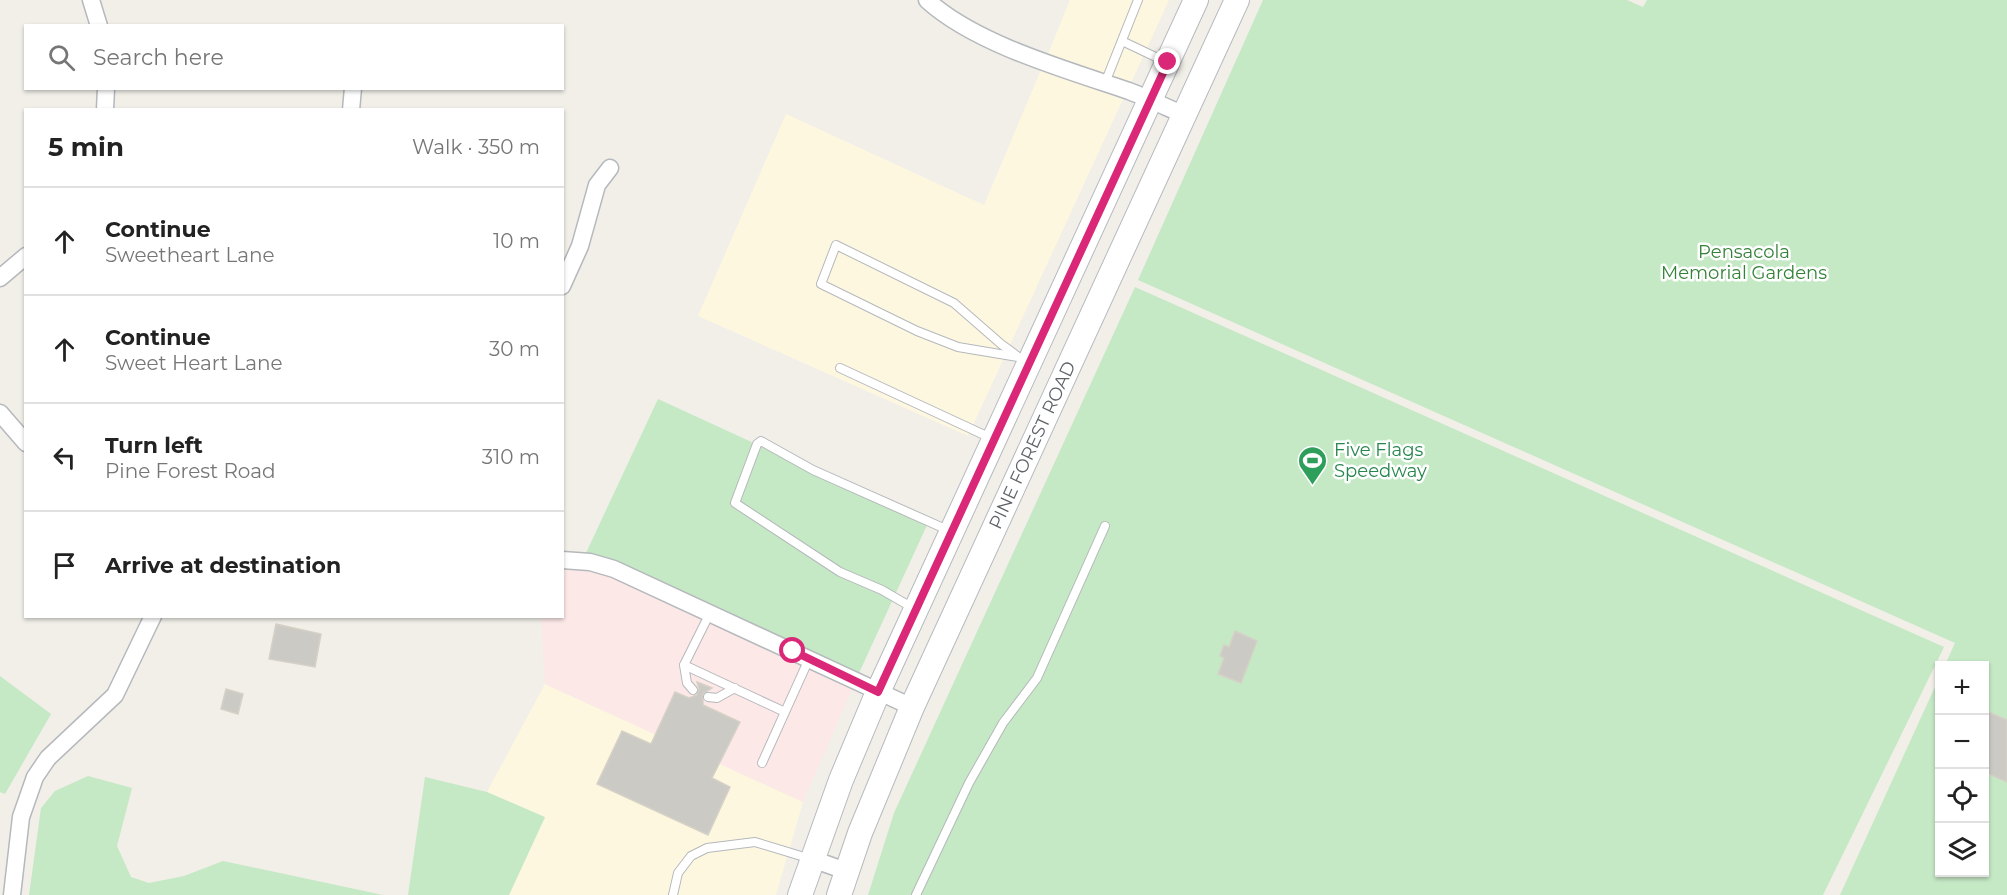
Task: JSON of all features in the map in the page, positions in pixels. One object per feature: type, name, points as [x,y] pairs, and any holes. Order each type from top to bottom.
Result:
[{"type":"main road","name":"PINE FOREST ROAD","points":[[800,895],[878,692],[994,440],[1023,360],[1114,178],[1196,0]]},
{"type":"main road","name":"PINE FOREST ROAD","points":[[839,895],[846,871],[912,707],[1237,0]]},
{"type":"main road","points":[[1114,178],[1148,193]]},
{"type":"main road","points":[[981,467],[1015,483]]},
{"type":"street","points":[[91,0],[98,24]]},
{"type":"street","points":[[927,0],[958,22],[1011,49],[1150,100],[1184,115]]},
{"type":"street","points":[[105,108],[106,90]]},
{"type":"street","points":[[351,108],[353,90]]},
{"type":"street","points":[[564,282],[580,246],[597,185],[610,168]]},
{"type":"street","points":[[0,278],[24,258]]},
{"type":"street","points":[[0,413],[24,441]]},
{"type":"street","points":[[564,560],[590,562],[614,569],[912,707]]},
{"type":"street","points":[[12,895],[21,817],[35,777],[48,758],[115,695],[152,618]]},
{"type":"street","points":[[812,859],[846,871]]},
{"type":"lane","points":[[1105,83],[1138,0]]},
{"type":"lane","points":[[1122,41],[1168,62]]},
{"type":"lane","points":[[836,245],[954,303],[1023,360],[958,347],[917,331],[820,284],[836,245]]},
{"type":"lane","points":[[840,368],[994,440]]},
{"type":"lane","points":[[916,610],[882,590],[840,572],[735,503],[757,444],[762,441],[813,470],[951,532]]},
{"type":"lane","points":[[916,895],[969,783],[1003,723],[1037,678],[1105,526]]},
{"type":"lane","points":[[693,690],[687,683],[684,664],[710,613]]},
{"type":"lane","points":[[762,763],[785,712],[816,662]]},
{"type":"lane","points":[[684,664],[785,712]]},
{"type":"lane","points":[[708,697],[717,698],[735,688]]},
{"type":"lane","points":[[673,895],[678,873],[691,856],[707,848],[755,842],[812,859]]},
{"type":"shaded area","points":[[1070,0],[1169,0],[1131,83],[1048,54]]},
{"type":"shaded area","points":[[1041,70],[1123,99],[968,436],[698,316],[786,114],[984,205]]},
{"type":"shaded area","points":[[564,569],[588,570],[611,577],[852,689],[803,802],[545,684],[541,618],[564,618]]},
{"type":"shaded area","points":[[545,684],[803,802],[776,895],[509,895],[545,818],[487,792]]},
{"type":"green space","name":"Pensacola Memorial Gardens","points":[[1263,0],[1627,0],[1643,7],[1647,0],[2007,0],[2007,895],[1840,895],[1935,687],[1935,877],[1989,877],[1989,661],[1947,661],[1955,643],[1138,280]]},
{"type":"green space","name":"Five Flags Speedway","points":[[1135,287],[1944,647],[1937,661],[1935,661],[1935,665],[1823,895],[868,895],[894,813]]},
{"type":"green space","points":[[658,399],[928,523],[859,673],[618,561],[586,553]]},
{"type":"green space","points":[[0,676],[51,714],[5,794],[0,792]]},
{"type":"green space","points":[[88,776],[132,788],[117,846],[131,877],[149,883],[184,876],[223,861],[383,895],[29,895],[41,808],[55,791]]},
{"type":"green space","points":[[425,777],[487,792],[545,817],[509,895],[408,895]]},
{"type":"building","points":[[276,624],[321,634],[315,667],[269,659]]},
{"type":"building","points":[[1235,631],[1257,641],[1241,683],[1218,674],[1224,658],[1220,656],[1224,645],[1229,647]]},
{"type":"building","points":[[697,682],[712,688],[703,694],[703,705],[740,722],[712,778],[730,787],[708,835],[597,784],[622,731],[651,744],[675,692],[689,698],[697,695],[699,689]]},
{"type":"building","points":[[226,689],[243,694],[238,714],[221,709]]},
{"type":"building","points":[[1989,712],[2007,720],[2007,782],[1989,774]]},
{"type":"place","name":"Five Flags Speedway","points":[[1313,486]]},
{"type":"route","points":[[793,651],[878,692],[1168,62]]}]
